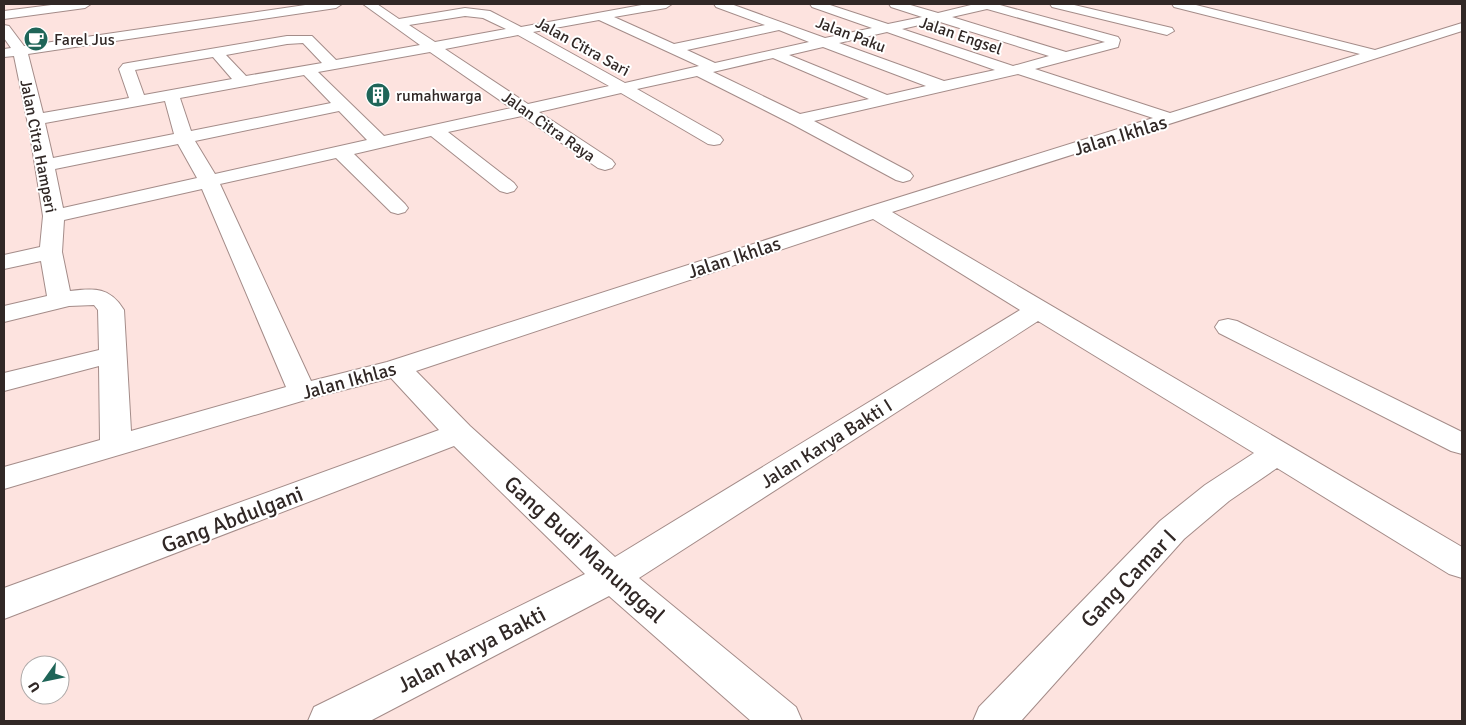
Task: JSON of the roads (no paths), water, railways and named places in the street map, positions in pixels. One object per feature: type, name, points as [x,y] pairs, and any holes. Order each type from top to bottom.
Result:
[{"type":"street","points":[[4,15],[85,4]]},
{"type":"street","points":[[4,29],[12,52],[336,4]]},
{"type":"street","name":"Jalan Citra Raya","points":[[369,4],[527,109],[605,164]]},
{"type":"street","points":[[36,120],[602,16],[626,7],[666,4]]},
{"type":"street","name":"Jalan Paku","points":[[720,4],[942,86]]},
{"type":"street","name":"Jalan Engsel","points":[[816,4],[1172,119]]},
{"type":"street","points":[[895,4],[1063,56]]},
{"type":"street","points":[[54,216],[708,70],[988,4],[1113,40],[1113,44],[798,120]]},
{"type":"street","points":[[1056,4],[1167,31]]},
{"type":"street","points":[[1178,4],[1376,54]]},
{"type":"street","name":"Jalan Citra Sari","points":[[396,23],[477,12],[486,14],[559,51],[714,140]]},
{"type":"street","points":[[602,16],[671,49],[903,176]]},
{"type":"street","points":[[671,49],[781,26]]},
{"type":"street","name":"Jalan Ikhlas","points":[[4,478],[302,392],[397,368],[875,210],[1172,119],[1462,27]]},
{"type":"street","points":[[138,100],[127,69],[128,67],[287,40],[307,39],[333,66]]},
{"type":"street","points":[[1422,39],[1446,45]]},
{"type":"street","name":"Jalan Citra Hamperi","points":[[12,52],[36,120],[54,216],[51,252],[60,301]]},
{"type":"street","points":[[216,52],[243,82]]},
{"type":"street","points":[[775,54],[886,100]]},
{"type":"street","points":[[308,71],[380,143]]},
{"type":"street","points":[[171,94],[184,138],[208,181],[302,392]]},
{"type":"street","points":[[44,166],[341,106]]},
{"type":"street","points":[[435,131],[507,188]]},
{"type":"street","points":[[341,152],[398,208]]},
{"type":"street","points":[[875,210],[1462,564]]},
{"type":"street","points":[[4,262],[51,252]]},
{"type":"street","points":[[4,314],[87,297],[100,298],[105,301],[111,310],[116,446]]},
{"type":"street","name":"Jalan Karya Bakti I","points":[[612,577],[1039,309]]},
{"type":"street","points":[[1228,327],[1462,444]]},
{"type":"street","points":[[4,382],[112,355]]},
{"type":"street","name":"Gang Budi Manunggal","points":[[397,368],[460,433],[612,577],[781,721]]},
{"type":"street","name":"Gang Abdulgani","points":[[4,604],[460,433]]},
{"type":"street","name":"Gang Camar I","points":[[994,721],[1172,530],[1217,493],[1277,453]]},
{"type":"street","name":"Jalan Karya Bakti","points":[[329,721],[612,577]]},
{"type":"place","name":"Farel Jus","points":[[36,39]]},
{"type":"place","name":"rumahwarga","points":[[378,95]]}]
